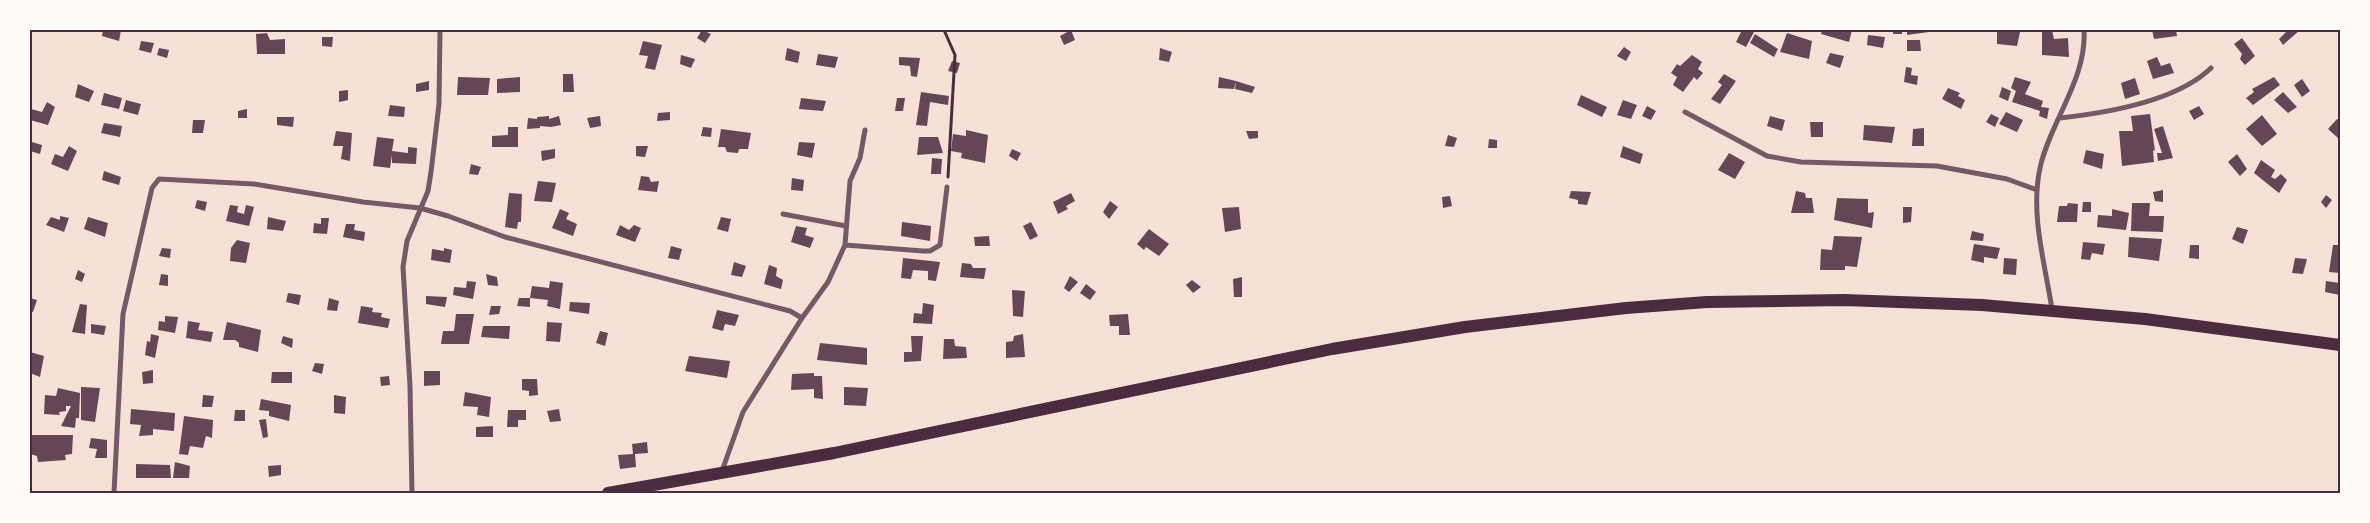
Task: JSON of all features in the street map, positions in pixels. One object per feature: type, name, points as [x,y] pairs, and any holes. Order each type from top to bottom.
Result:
[{"type":"main road","points":[[608,493],[662,485],[722,472],[834,453],[1332,349],[1555,315],[1707,302],[1844,300],[1982,304],[2145,318],[2340,345]]},
{"type":"street","points":[[412,493],[410,386],[403,266],[407,241],[428,191],[439,104],[440,30]]},
{"type":"street","points":[[2052,310],[2039,230],[2037,190],[2040,167],[2079,64],[2084,30]]},
{"type":"street","points":[[2060,118],[2112,110],[2174,91],[2199,79],[2211,68]]},
{"type":"street","points":[[1685,112],[1767,156],[1800,162],[1937,166],[2007,179],[2037,190]]},
{"type":"street","points":[[722,472],[743,412],[802,318],[828,282],[845,245],[850,181],[860,158],[865,130]]},
{"type":"street","points":[[114,493],[123,314],[154,182],[164,178],[254,184],[363,202],[420,208],[505,237],[790,311],[802,318]]},
{"type":"street","points":[[845,245],[923,252],[935,249],[940,245],[947,187]]},
{"type":"street","points":[[783,214],[846,226]]},
{"type":"path","points":[[944,30],[955,55],[947,187]]},
{"type":"building","points":[[103,30],[121,30],[119,41],[102,36]]},
{"type":"building","points":[[702,30],[711,34],[705,43],[697,38]]},
{"type":"building","points":[[1071,30],[1075,40],[1064,45],[1060,36]]},
{"type":"building","points":[[1742,30],[1755,30],[1746,47],[1736,42]]},
{"type":"building","points":[[1822,30],[1852,30],[1849,42],[1821,34]]},
{"type":"building","points":[[1893,30],[1902,30],[1902,34],[1893,34]]},
{"type":"building","points":[[1907,30],[1928,30],[1929,32],[1907,35]]},
{"type":"building","points":[[1997,30],[2020,32],[2017,46],[1997,44]]},
{"type":"building","points":[[2042,30],[2052,30],[2054,39],[2068,38],[2069,57],[2042,55]]},
{"type":"building","points":[[2152,30],[2176,30],[2177,36],[2154,39]]},
{"type":"building","points":[[2288,30],[2300,30],[2283,45],[2279,39]]},
{"type":"building","points":[[267,33],[270,40],[285,39],[285,54],[257,54],[256,34]]},
{"type":"building","points":[[1787,33],[1812,41],[1809,59],[1780,52]]},
{"type":"building","points":[[1755,34],[1778,49],[1774,57],[1750,43]]},
{"type":"building","points":[[1868,35],[1885,37],[1883,48],[1867,45]]},
{"type":"building","points":[[322,37],[333,37],[332,47],[322,46]]},
{"type":"building","points":[[2242,38],[2255,56],[2245,65],[2240,59],[2242,54],[2234,44]]},
{"type":"building","points":[[1907,40],[1920,40],[1921,51],[1907,51]]},
{"type":"building","points":[[141,41],[154,43],[151,53],[139,50]]},
{"type":"building","points":[[643,41],[662,45],[655,70],[645,68],[648,56],[639,55]]},
{"type":"building","points":[[1624,47],[1631,52],[1626,61],[1617,56]]},
{"type":"building","points":[[159,48],[169,50],[167,58],[157,55]]},
{"type":"building","points":[[787,48],[800,52],[798,63],[785,60]]},
{"type":"building","points":[[1160,48],[1172,52],[1169,62],[1159,60]]},
{"type":"building","points":[[1830,53],[1844,56],[1840,68],[1826,63]]},
{"type":"building","points":[[818,54],[838,57],[835,68],[816,65]]},
{"type":"building","points":[[681,55],[695,59],[691,68],[680,64]]},
{"type":"building","points":[[1692,55],[1702,62],[1698,69],[1703,73],[1697,80],[1694,77],[1683,92],[1673,85],[1677,77],[1671,73],[1677,64],[1680,66]]},
{"type":"building","points":[[899,57],[920,58],[917,77],[911,76],[910,66],[899,65]]},
{"type":"building","points":[[2157,57],[2161,66],[2170,63],[2174,73],[2153,79],[2147,61]]},
{"type":"building","points":[[952,61],[960,63],[957,73],[948,71]]},
{"type":"building","points":[[1906,67],[1912,68],[1911,75],[1918,76],[1917,85],[1904,82]]},
{"type":"building","points":[[563,74],[573,74],[574,92],[563,92]]},
{"type":"building","points":[[1724,74],[1736,81],[1720,104],[1711,99],[1722,85],[1718,82]]},
{"type":"building","points":[[458,77],[490,78],[488,95],[457,95]]},
{"type":"building","points":[[520,77],[520,92],[497,93],[497,79]]},
{"type":"building","points":[[1219,77],[1236,81],[1234,89],[1218,88]]},
{"type":"building","points":[[2015,77],[2031,82],[2025,94],[2043,101],[2041,107],[2049,108],[2047,119],[2039,116],[2040,111],[2012,102],[2016,91],[2011,88]]},
{"type":"building","points":[[2274,77],[2280,85],[2253,105],[2246,98],[2254,92],[2252,89]]},
{"type":"building","points":[[2135,78],[2140,94],[2125,99],[2121,83]]},
{"type":"building","points":[[2302,79],[2310,91],[2302,97],[2294,85]]},
{"type":"building","points":[[429,81],[429,90],[416,92],[416,84]]},
{"type":"building","points":[[1236,81],[1255,87],[1252,93],[1235,89]]},
{"type":"building","points":[[78,84],[94,91],[89,102],[75,97]]},
{"type":"building","points":[[2002,87],[2011,91],[2008,101],[1999,97]]},
{"type":"building","points":[[1948,88],[1960,93],[1958,96],[1965,100],[1961,109],[1942,99]]},
{"type":"building","points":[[348,90],[348,100],[339,102],[339,91]]},
{"type":"building","points":[[921,92],[949,96],[948,105],[930,102],[927,126],[916,125]]},
{"type":"building","points":[[2283,92],[2297,107],[2288,113],[2274,100]]},
{"type":"building","points":[[104,93],[122,98],[119,109],[101,105]]},
{"type":"building","points":[[1581,95],[1607,107],[1602,117],[1577,105]]},
{"type":"building","points":[[801,98],[826,101],[823,111],[799,109]]},
{"type":"building","points":[[897,98],[905,98],[903,111],[895,111]]},
{"type":"building","points":[[126,100],[141,104],[138,115],[123,111]]},
{"type":"building","points":[[1623,100],[1637,105],[1631,119],[1617,115]]},
{"type":"building","points":[[47,102],[55,107],[48,125],[30,120],[31,109],[42,112]]},
{"type":"building","points":[[390,105],[405,107],[404,117],[388,116]]},
{"type":"building","points":[[1647,106],[1656,111],[1651,120],[1642,116]]},
{"type":"building","points":[[2199,106],[2204,114],[2194,120],[2189,111]]},
{"type":"building","points":[[247,109],[247,118],[238,118],[238,111]]},
{"type":"building","points":[[670,112],[670,120],[657,121],[658,113]]},
{"type":"building","points":[[2006,112],[2023,120],[2017,132],[1999,124]]},
{"type":"building","points":[[1991,114],[1999,118],[1995,127],[1986,122]]},
{"type":"building","points":[[2150,114],[2155,151],[2153,150],[2154,162],[2122,166],[2119,131],[2133,131],[2131,116]]},
{"type":"building","points":[[2262,115],[2277,134],[2262,146],[2246,129]]},
{"type":"building","points":[[549,116],[549,119],[559,116],[561,125],[527,129],[528,118],[537,119],[537,117]]},
{"type":"building","points":[[600,116],[601,126],[590,128],[587,118]]},
{"type":"building","points":[[1770,116],[1785,120],[1782,131],[1767,126]]},
{"type":"building","points":[[277,117],[294,117],[293,127],[277,125]]},
{"type":"building","points":[[2337,119],[2340,121],[2340,136],[2338,138],[2328,129]]},
{"type":"building","points":[[193,120],[205,120],[203,133],[192,133]]},
{"type":"building","points":[[1810,122],[1823,122],[1823,137],[1811,137]]},
{"type":"building","points":[[104,123],[122,126],[120,137],[101,133]]},
{"type":"building","points":[[1864,125],[1895,127],[1892,143],[1863,140]]},
{"type":"building","points":[[2163,126],[2173,158],[2158,161],[2157,153],[2162,153],[2154,129]]},
{"type":"building","points":[[508,127],[518,127],[518,147],[492,147],[492,136],[508,135]]},
{"type":"building","points":[[703,127],[712,128],[711,137],[701,136]]},
{"type":"building","points":[[1924,128],[1924,146],[1912,146],[1913,129]]},
{"type":"building","points":[[721,129],[751,133],[748,149],[739,149],[738,153],[727,152],[725,147],[718,147]]},
{"type":"building","points":[[966,130],[988,135],[985,163],[961,158],[962,153],[951,151],[953,134],[966,136]]},
{"type":"building","points":[[336,131],[352,133],[350,161],[341,159],[343,146],[333,146]]},
{"type":"building","points":[[1246,131],[1258,131],[1258,138],[1249,139]]},
{"type":"building","points":[[1448,135],[1457,138],[1454,147],[1445,146]]},
{"type":"building","points":[[377,137],[394,139],[392,151],[408,153],[408,147],[417,148],[416,164],[392,163],[392,155],[390,168],[373,166]]},
{"type":"building","points":[[919,137],[938,137],[943,153],[917,155]]},
{"type":"building","points":[[1489,139],[1497,140],[1497,148],[1488,148]]},
{"type":"building","points":[[32,142],[42,145],[40,154],[30,151]]},
{"type":"building","points":[[799,142],[815,143],[812,158],[797,155]]},
{"type":"building","points":[[69,146],[77,151],[68,171],[51,164],[55,154],[63,157]]},
{"type":"building","points":[[636,146],[648,146],[645,157],[636,156]]},
{"type":"building","points":[[1623,146],[1643,154],[1640,164],[1620,157]]},
{"type":"building","points":[[555,149],[555,158],[542,161],[541,151]]},
{"type":"building","points":[[1012,149],[1021,153],[1017,161],[1009,156]]},
{"type":"building","points":[[2086,150],[2104,154],[2102,169],[2083,163]]},
{"type":"building","points":[[1729,153],[1745,162],[1735,179],[1718,170]]},
{"type":"building","points":[[2237,154],[2247,169],[2240,176],[2228,162]]},
{"type":"building","points":[[932,158],[942,159],[941,174],[931,174]]},
{"type":"building","points":[[2261,160],[2275,170],[2271,177],[2275,179],[2281,174],[2287,180],[2279,193],[2254,173]]},
{"type":"building","points":[[471,164],[481,167],[478,175],[469,174]]},
{"type":"building","points":[[104,171],[121,177],[119,185],[102,180]]},
{"type":"building","points":[[641,176],[649,177],[651,182],[659,181],[657,192],[638,190]]},
{"type":"building","points":[[792,178],[804,180],[803,191],[791,190]]},
{"type":"building","points":[[538,181],[556,183],[552,202],[534,201]]},
{"type":"building","points":[[2163,190],[2163,202],[2155,201],[2153,192]]},
{"type":"building","points":[[1571,191],[1591,192],[1587,205],[1578,204],[1578,200],[1569,198]]},
{"type":"building","points":[[1796,191],[1805,193],[1806,198],[1812,198],[1814,213],[1791,213]]},
{"type":"building","points":[[509,193],[522,194],[521,222],[518,222],[517,229],[505,227]]},
{"type":"building","points":[[1071,193],[1075,201],[1066,206],[1068,209],[1058,214],[1053,202]]},
{"type":"building","points":[[2326,195],[2332,200],[2326,208],[2321,202]]},
{"type":"building","points":[[1450,196],[1452,206],[1443,208],[1442,197]]},
{"type":"building","points":[[1837,198],[1868,199],[1868,213],[1874,212],[1872,228],[1834,220]]},
{"type":"building","points":[[197,200],[207,202],[205,211],[195,208]]},
{"type":"building","points":[[1110,201],[1118,207],[1109,219],[1103,212]]},
{"type":"building","points":[[2083,202],[2091,202],[2091,212],[2082,212]]},
{"type":"building","points":[[2068,203],[2078,204],[2077,222],[2057,222],[2059,206],[2067,206]]},
{"type":"building","points":[[2132,203],[2150,203],[2149,216],[2164,216],[2163,232],[2131,231]]},
{"type":"building","points":[[230,205],[238,206],[237,212],[244,214],[246,205],[254,207],[249,226],[226,221]]},
{"type":"building","points":[[1239,207],[1241,229],[1225,232],[1222,208]]},
{"type":"building","points":[[1903,207],[1912,207],[1911,222],[1903,223]]},
{"type":"building","points":[[560,209],[569,213],[566,219],[577,224],[573,236],[552,228]]},
{"type":"building","points":[[2112,209],[2129,213],[2126,230],[2097,227],[2098,215],[2112,216]]},
{"type":"building","points":[[60,216],[69,218],[64,232],[46,225],[51,217],[60,220]]},
{"type":"building","points":[[88,217],[108,223],[105,237],[84,229]]},
{"type":"building","points":[[268,217],[286,221],[283,231],[267,229]]},
{"type":"building","points":[[721,217],[731,219],[728,232],[717,229]]},
{"type":"building","points":[[321,218],[329,218],[327,234],[313,233],[314,223],[321,224]]},
{"type":"building","points":[[902,222],[931,226],[930,241],[901,236]]},
{"type":"building","points":[[1031,222],[1038,236],[1030,240],[1023,226]]},
{"type":"building","points":[[346,224],[355,224],[354,230],[365,232],[364,241],[343,237]]},
{"type":"building","points":[[620,225],[629,230],[634,225],[641,228],[635,242],[616,235]]},
{"type":"building","points":[[796,226],[807,228],[805,235],[814,238],[810,248],[791,242]]},
{"type":"building","points":[[2237,227],[2248,230],[2243,244],[2232,239]]},
{"type":"building","points":[[1149,229],[1169,244],[1159,256],[1146,247],[1144,250],[1137,244]]},
{"type":"building","points":[[1972,231],[1984,234],[1983,241],[1970,240]]},
{"type":"building","points":[[989,236],[990,246],[975,246],[974,237]]},
{"type":"building","points":[[1834,236],[1862,237],[1857,267],[1845,266],[1845,270],[1820,270],[1821,249],[1832,250]]},
{"type":"building","points":[[2129,237],[2162,239],[2159,261],[2128,257]]},
{"type":"building","points":[[237,240],[250,243],[246,263],[230,261],[231,248]]},
{"type":"building","points":[[2083,242],[2105,244],[2103,255],[2092,253],[2090,260],[2081,259]]},
{"type":"building","points":[[1974,244],[2000,248],[1997,259],[1984,257],[1984,263],[1971,260]]},
{"type":"building","points":[[2190,245],[2199,245],[2199,259],[2189,258]]},
{"type":"building","points":[[2333,245],[2340,245],[2340,273],[2329,272]]},
{"type":"building","points":[[671,246],[682,249],[679,260],[668,258]]},
{"type":"building","points":[[162,248],[171,249],[170,258],[159,256]]},
{"type":"building","points":[[444,248],[452,250],[450,263],[431,260],[432,249],[444,251]]},
{"type":"building","points":[[903,258],[940,262],[936,281],[928,280],[928,271],[913,270],[911,279],[901,278]]},
{"type":"building","points":[[2004,258],[2017,259],[2016,275],[2003,274]]},
{"type":"building","points":[[2295,258],[2307,259],[2303,274],[2292,273]]},
{"type":"building","points":[[734,262],[746,266],[742,277],[731,275]]},
{"type":"building","points":[[962,263],[971,264],[973,268],[986,268],[984,279],[960,277]]},
{"type":"building","points":[[769,265],[777,268],[776,276],[783,280],[781,289],[764,284]]},
{"type":"building","points":[[78,270],[85,274],[82,282],[75,279]]},
{"type":"building","points":[[161,274],[168,275],[168,286],[159,285]]},
{"type":"building","points":[[486,274],[497,277],[498,286],[488,285]]},
{"type":"building","points":[[1070,276],[1078,282],[1069,292],[1064,288]]},
{"type":"building","points":[[1242,277],[1242,297],[1234,297],[1233,279]]},
{"type":"building","points":[[1192,280],[1201,287],[1193,293],[1186,285]]},
{"type":"building","points":[[467,281],[476,282],[473,299],[453,295],[454,287],[466,288]]},
{"type":"building","points":[[550,281],[563,283],[560,309],[547,306],[548,300],[530,298],[532,286],[549,288]]},
{"type":"building","points":[[2326,281],[2340,283],[2340,295],[2325,292]]},
{"type":"building","points":[[1086,284],[1096,292],[1090,300],[1080,293]]},
{"type":"building","points":[[1012,290],[1025,291],[1023,317],[1013,316]]},
{"type":"building","points":[[288,293],[301,295],[299,305],[286,302]]},
{"type":"building","points":[[426,296],[447,297],[445,307],[426,304]]},
{"type":"building","points":[[30,298],[37,300],[33,312],[30,311]]},
{"type":"building","points":[[329,298],[339,301],[337,311],[327,310]]},
{"type":"building","points":[[519,298],[530,298],[530,307],[517,306]]},
{"type":"building","points":[[570,302],[590,303],[589,314],[569,311]]},
{"type":"building","points":[[923,303],[934,305],[932,324],[913,323],[914,313],[922,314]]},
{"type":"building","points":[[80,304],[87,305],[85,334],[72,332]]},
{"type":"building","points":[[361,306],[373,308],[372,312],[382,313],[381,317],[390,319],[388,328],[358,323]]},
{"type":"building","points":[[491,306],[501,306],[499,314],[489,315]]},
{"type":"building","points":[[717,310],[739,315],[735,326],[725,324],[723,331],[712,328]]},
{"type":"building","points":[[456,314],[474,314],[469,344],[441,344],[443,331],[454,331]]},
{"type":"building","points":[[1128,314],[1130,335],[1119,335],[1119,326],[1110,326],[1109,315]]},
{"type":"building","points":[[165,316],[178,317],[175,333],[158,330],[159,321],[165,322]]},
{"type":"building","points":[[188,321],[200,323],[198,330],[213,332],[211,342],[186,338]]},
{"type":"building","points":[[227,322],[261,330],[258,352],[239,347],[239,343],[235,340],[223,340]]},
{"type":"building","points":[[547,322],[562,323],[560,342],[546,341]]},
{"type":"building","points":[[91,324],[106,326],[104,335],[91,333]]},
{"type":"building","points":[[483,326],[510,326],[509,339],[481,337]]},
{"type":"building","points":[[600,331],[608,333],[605,346],[596,343]]},
{"type":"building","points":[[151,334],[159,336],[155,358],[145,355],[147,341],[150,342]]},
{"type":"building","points":[[1023,334],[1025,357],[1006,358],[1006,342],[1013,341],[1014,336]]},
{"type":"building","points":[[283,336],[293,339],[292,348],[281,343]]},
{"type":"building","points":[[911,336],[923,336],[921,361],[904,362],[904,352],[912,352]]},
{"type":"building","points":[[944,339],[954,339],[955,346],[966,347],[967,358],[943,359]]},
{"type":"building","points":[[820,343],[867,348],[867,365],[817,360]]},
{"type":"building","points":[[30,352],[44,356],[40,377],[30,373]]},
{"type":"building","points":[[689,356],[730,361],[727,378],[685,371]]},
{"type":"building","points":[[315,363],[324,364],[322,374],[312,371]]},
{"type":"building","points":[[153,370],[153,383],[143,384],[142,372]]},
{"type":"building","points":[[424,371],[440,371],[440,385],[424,386]]},
{"type":"building","points":[[272,372],[292,372],[292,383],[271,383]]},
{"type":"building","points":[[814,373],[814,376],[822,376],[823,399],[814,398],[814,389],[791,390],[792,374]]},
{"type":"building","points":[[389,376],[390,385],[381,386],[380,377]]},
{"type":"building","points":[[522,379],[537,379],[538,395],[529,396],[529,391],[522,390]]},
{"type":"building","points":[[81,387],[100,388],[95,422],[81,420]]},
{"type":"building","points":[[844,387],[868,388],[866,406],[844,405]]},
{"type":"building","points":[[58,388],[80,393],[79,418],[76,418],[75,428],[61,426],[71,406],[66,406],[66,411],[59,412],[60,415],[44,414],[45,395],[56,396]]},
{"type":"building","points":[[465,392],[491,397],[489,417],[477,415],[478,407],[463,406]]},
{"type":"building","points":[[203,395],[214,396],[212,407],[202,407]]},
{"type":"building","points":[[334,395],[346,397],[345,414],[334,413]]},
{"type":"building","points":[[261,399],[291,405],[289,421],[269,416],[269,411],[259,410]]},
{"type":"building","points":[[131,409],[175,413],[174,431],[153,429],[153,435],[139,436],[141,425],[130,424]]},
{"type":"building","points":[[559,409],[561,421],[550,422],[547,411]]},
{"type":"building","points":[[235,410],[245,410],[245,421],[234,421]]},
{"type":"building","points":[[508,410],[526,410],[526,420],[518,420],[518,427],[507,427]]},
{"type":"building","points":[[184,416],[213,420],[212,438],[206,436],[203,448],[190,446],[188,455],[179,454]]},
{"type":"building","points":[[266,419],[268,437],[263,438],[259,420]]},
{"type":"building","points":[[493,426],[493,437],[476,437],[476,427]]},
{"type":"building","points":[[31,435],[73,435],[72,454],[65,455],[66,460],[38,462],[37,456],[30,454]]},
{"type":"building","points":[[91,438],[107,440],[107,458],[95,458],[97,449],[89,448]]},
{"type":"building","points":[[647,442],[648,453],[635,454],[636,467],[620,469],[618,455],[633,454],[632,444]]},
{"type":"building","points":[[175,462],[190,466],[189,478],[173,478]]},
{"type":"building","points":[[136,464],[170,465],[171,478],[136,478]]},
{"type":"building","points":[[281,465],[281,475],[269,477],[268,466]]}]
